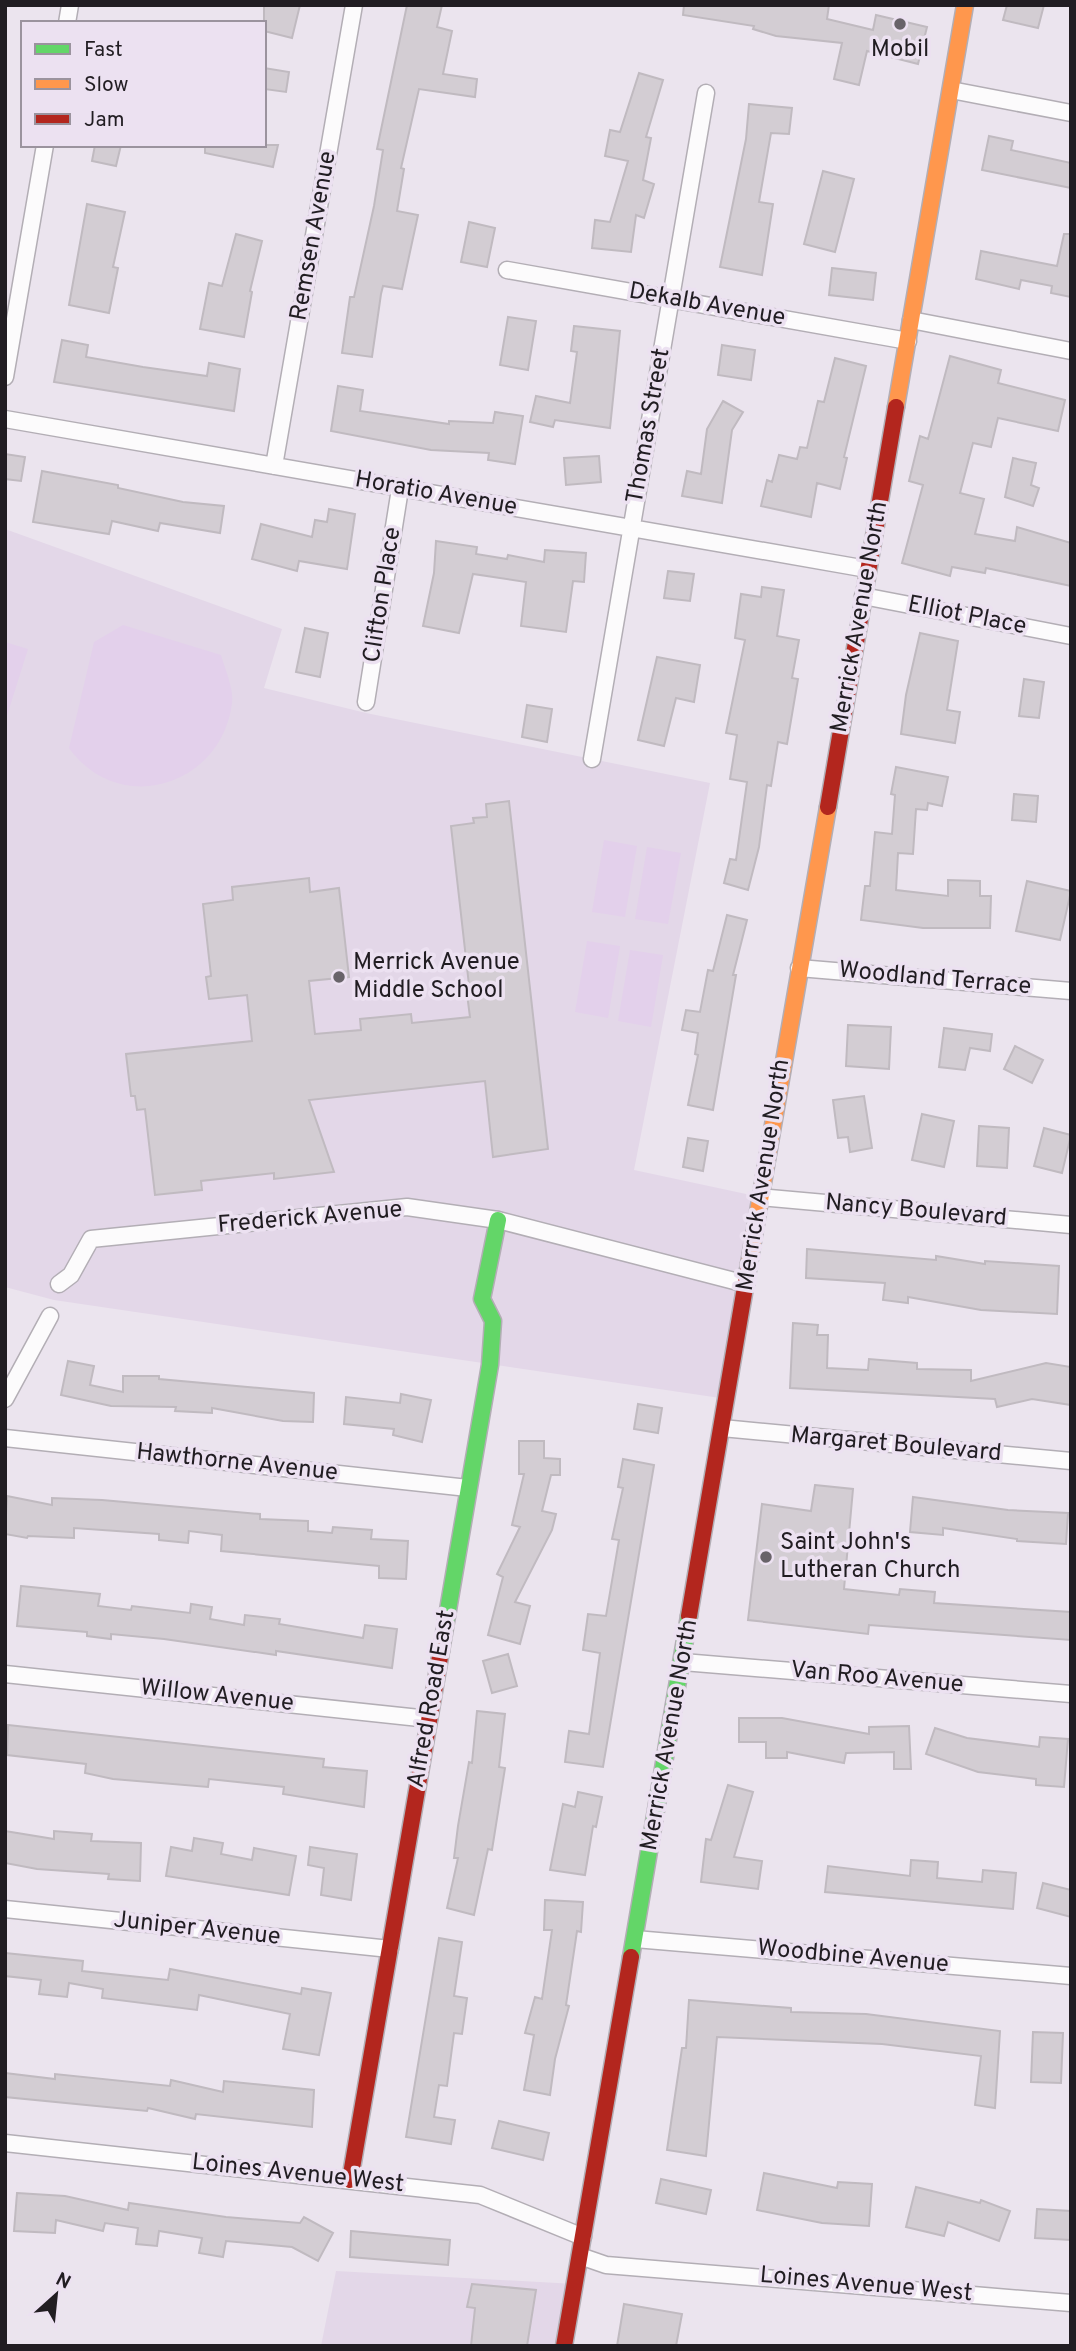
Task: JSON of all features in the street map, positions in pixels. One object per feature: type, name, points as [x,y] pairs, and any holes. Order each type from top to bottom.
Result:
[{"type":"main road","name":"Merrick Avenue North","points":[[564,2346],[965,5]]},
{"type":"main road","name":"Alfred Road East","points":[[351,2180],[490,1365],[492,1321],[482,1299],[498,1220]]},
{"type":"street","name":"Remsen Avenue","points":[[274,466],[354,5]]},
{"type":"street","points":[[951,90],[1071,113]]},
{"type":"street","name":"Thomas Street","points":[[592,760],[706,93]]},
{"type":"street","points":[[5,377],[45,147]]},
{"type":"street","name":"Dekalb Avenue","points":[[507,270],[908,341]]},
{"type":"street","points":[[911,320],[1071,351]]},
{"type":"street","name":"Horatio Avenue","points":[[5,419],[867,569]]},
{"type":"street","name":"Clifton Place","points":[[366,702],[400,489]]},
{"type":"street","name":"Elliot Place","points":[[863,596],[1071,636]]},
{"type":"street","name":"Woodland Terrace","points":[[799,968],[1071,990]]},
{"type":"street","name":"Nancy Boulevard","points":[[760,1197],[1071,1224]]},
{"type":"street","name":"Frederick Avenue","points":[[59,1284],[71,1275],[92,1239],[407,1207],[498,1220],[746,1284]]},
{"type":"street","points":[[5,1399],[50,1316]]},
{"type":"street","name":"Margaret Boulevard","points":[[722,1428],[1071,1461]]},
{"type":"street","name":"Hawthorne Avenue","points":[[5,1438],[468,1488]]},
{"type":"street","name":"Van Roo Avenue","points":[[683,1662],[1071,1694]]},
{"type":"street","name":"Willow Avenue","points":[[5,1674],[429,1719]]},
{"type":"street","name":"Juniper Avenue","points":[[5,1909],[390,1949]]},
{"type":"street","name":"Woodbine Avenue","points":[[635,1939],[1071,1976]]},
{"type":"street","name":"Loines Avenue West","points":[[5,2143],[480,2195],[583,2237]]},
{"type":"street","name":"Loines Avenue West","points":[[580,2256],[606,2265],[1071,2303]]},
{"type":"shaded area","name":"Merrick Avenue Middle School","points":[[5,529],[282,629],[264,688],[366,713],[710,783],[634,1170],[760,1197],[727,1399],[54,1300],[5,1287]]},
{"type":"shaded area","points":[[123,625],[221,655],[229,679],[232,703],[224,732],[209,755],[189,772],[166,783],[140,786],[114,782],[90,770],[69,748],[94,642]]},
{"type":"shaded area","points":[[5,642],[28,649],[5,722]]},
{"type":"shaded area","points":[[604,840],[637,846],[625,917],[592,912]]},
{"type":"shaded area","points":[[647,847],[681,853],[668,924],[635,919]]},
{"type":"shaded area","points":[[587,941],[620,946],[608,1018],[575,1012]]},
{"type":"shaded area","points":[[630,950],[663,955],[651,1027],[618,1021]]},
{"type":"shaded area","points":[[336,2271],[575,2284],[565,2346],[321,2346]]},
{"type":"building","points":[[264,5],[300,5],[292,38],[266,32]]},
{"type":"building","points":[[407,5],[442,5],[437,27],[452,31],[443,74],[477,79],[475,97],[419,89],[401,168],[404,169],[397,211],[418,215],[402,289],[383,286],[372,357],[342,353],[350,297],[354,297],[374,206],[383,150],[377,149]]},
{"type":"building","points":[[684,5],[829,5],[827,19],[873,30],[876,15],[927,27],[918,64],[867,51],[859,85],[834,79],[842,43],[776,36],[753,29],[754,26],[683,15]]},
{"type":"building","points":[[1007,5],[1044,5],[1038,28],[1003,20]]},
{"type":"building","points":[[266,68],[289,72],[286,92],[266,89]]},
{"type":"building","points":[[639,73],[663,80],[646,137],[651,138],[643,180],[654,184],[644,218],[636,215],[631,252],[592,248],[595,220],[610,222],[628,161],[605,156],[610,130],[620,132]]},
{"type":"building","points":[[749,104],[792,108],[789,134],[771,133],[759,202],[773,204],[762,275],[720,267],[746,139]]},
{"type":"building","points":[[989,136],[1013,141],[1011,150],[1071,163],[1071,188],[982,170]]},
{"type":"building","points":[[278,145],[273,167],[205,153],[205,147]]},
{"type":"building","points":[[95,147],[121,147],[116,166],[92,161]]},
{"type":"building","points":[[823,171],[854,179],[835,252],[804,244]]},
{"type":"building","points":[[87,204],[125,212],[113,267],[118,268],[109,313],[69,305]]},
{"type":"building","points":[[469,222],[495,228],[487,267],[461,262]]},
{"type":"building","points":[[236,234],[262,241],[250,291],[252,292],[244,337],[200,329],[209,283],[222,286]]},
{"type":"building","points":[[1064,234],[1071,234],[1071,297],[1051,293],[1052,286],[1021,280],[1019,289],[976,279],[981,251],[1057,266]]},
{"type":"building","points":[[832,268],[876,273],[873,300],[829,295]]},
{"type":"building","points":[[508,317],[536,321],[528,370],[500,365]]},
{"type":"building","points":[[574,326],[620,331],[610,428],[555,420],[553,427],[530,422],[536,396],[570,403],[577,352],[571,351]]},
{"type":"building","points":[[62,340],[88,345],[86,357],[143,367],[207,376],[209,363],[240,369],[234,411],[54,382]]},
{"type":"building","points":[[722,345],[755,350],[751,380],[718,375]]},
{"type":"building","points":[[950,356],[1001,370],[998,383],[1065,400],[1058,431],[998,418],[991,447],[973,443],[960,493],[984,499],[975,534],[1015,541],[1017,527],[1071,543],[1071,586],[986,568],[985,573],[952,567],[950,576],[902,563],[923,485],[909,481],[920,436],[928,439]]},
{"type":"building","points":[[835,358],[866,366],[844,457],[847,458],[840,489],[817,483],[811,517],[761,506],[767,480],[772,482],[779,455],[797,459],[800,447],[807,448],[818,401],[824,402]]},
{"type":"building","points":[[338,386],[363,390],[360,411],[449,424],[449,421],[493,423],[495,412],[523,416],[515,464],[488,460],[489,453],[431,450],[331,431]]},
{"type":"building","points":[[723,401],[743,412],[732,430],[722,503],[682,496],[687,471],[701,474],[707,429]]},
{"type":"building","points":[[5,454],[25,457],[21,481],[5,479]]},
{"type":"building","points":[[599,456],[601,482],[566,485],[564,458]]},
{"type":"building","points":[[1013,458],[1036,463],[1031,485],[1039,488],[1033,506],[1005,497]]},
{"type":"building","points":[[42,471],[118,485],[118,488],[183,502],[224,506],[220,533],[160,523],[158,531],[112,521],[109,534],[33,522]]},
{"type":"building","points":[[329,509],[355,514],[347,569],[299,561],[297,571],[252,559],[261,524],[312,537],[315,520],[327,522]]},
{"type":"building","points":[[436,541],[477,547],[476,554],[507,559],[508,555],[544,562],[545,550],[586,553],[584,582],[573,581],[566,632],[521,626],[526,582],[473,574],[459,633],[423,626],[434,573]]},
{"type":"building","points":[[668,571],[694,574],[690,601],[664,598]]},
{"type":"building","points":[[762,587],[784,590],[777,636],[799,640],[792,678],[798,679],[787,744],[778,742],[771,786],[767,785],[759,847],[748,890],[724,883],[730,859],[736,860],[747,782],[730,779],[737,735],[726,733],[745,640],[735,638],[741,594],[761,597]]},
{"type":"building","points":[[305,628],[328,633],[320,677],[296,672]]},
{"type":"building","points":[[920,633],[958,641],[947,710],[960,712],[955,743],[901,734],[906,695]]},
{"type":"building","points":[[657,657],[700,665],[694,702],[676,698],[664,746],[638,740]]},
{"type":"building","points":[[1024,679],[1044,682],[1039,718],[1019,716]]},
{"type":"building","points":[[527,705],[552,709],[547,742],[522,737]]},
{"type":"building","points":[[896,767],[948,777],[942,806],[928,803],[927,810],[916,809],[913,854],[898,853],[896,890],[948,896],[948,880],[980,881],[980,896],[991,896],[990,928],[923,928],[861,920],[865,886],[870,886],[875,832],[892,834],[895,795],[891,794]]},
{"type":"building","points":[[1014,794],[1038,796],[1036,822],[1012,820]]},
{"type":"building","points":[[509,801],[548,1149],[493,1157],[485,1081],[309,1100],[334,1172],[274,1179],[274,1173],[201,1181],[202,1190],[155,1195],[145,1109],[137,1110],[135,1096],[131,1096],[126,1054],[252,1041],[247,995],[209,999],[206,977],[211,976],[203,904],[233,900],[232,887],[309,878],[310,892],[339,888],[349,977],[309,981],[315,1034],[361,1030],[360,1019],[411,1014],[412,1023],[470,1017],[467,994],[470,994],[451,826],[474,823],[473,818],[487,817],[486,804]]},
{"type":"building","points":[[1027,881],[1071,891],[1060,940],[1016,931]]},
{"type":"building","points":[[727,915],[747,920],[733,975],[736,975],[713,1110],[688,1105],[698,1055],[695,1054],[698,1033],[682,1030],[686,1010],[700,1012],[708,970],[713,971]]},
{"type":"building","points":[[848,1025],[891,1027],[889,1069],[846,1066]]},
{"type":"building","points":[[944,1028],[992,1034],[990,1051],[970,1048],[965,1070],[939,1067]]},
{"type":"building","points":[[1015,1046],[1043,1060],[1032,1083],[1004,1069]]},
{"type":"building","points":[[864,1096],[872,1148],[850,1152],[848,1137],[838,1138],[833,1100]]},
{"type":"building","points":[[922,1114],[954,1121],[944,1167],[912,1160]]},
{"type":"building","points":[[979,1126],[1009,1128],[1007,1168],[977,1166]]},
{"type":"building","points":[[1044,1128],[1071,1135],[1062,1173],[1034,1166]]},
{"type":"building","points":[[688,1138],[708,1141],[703,1171],[683,1167]]},
{"type":"building","points":[[807,1249],[936,1260],[936,1256],[985,1264],[985,1261],[1059,1266],[1057,1314],[981,1310],[908,1297],[908,1303],[883,1300],[885,1283],[806,1278]]},
{"type":"building","points":[[793,1323],[818,1325],[817,1335],[828,1335],[827,1368],[868,1370],[869,1359],[917,1363],[917,1369],[971,1370],[971,1381],[1046,1363],[1071,1367],[1071,1405],[1032,1399],[997,1407],[995,1399],[790,1388]]},
{"type":"building","points":[[68,1361],[94,1366],[90,1385],[123,1392],[123,1376],[159,1376],[159,1379],[314,1393],[313,1422],[283,1421],[212,1408],[212,1413],[175,1411],[176,1407],[111,1406],[61,1395]]},
{"type":"building","points":[[401,1394],[431,1400],[422,1442],[393,1435],[394,1429],[344,1424],[346,1397],[400,1403]]},
{"type":"building","points":[[638,1404],[662,1408],[658,1433],[634,1429]]},
{"type":"building","points":[[519,1441],[544,1441],[544,1458],[560,1459],[560,1475],[551,1475],[542,1511],[556,1514],[552,1530],[515,1602],[530,1606],[520,1644],[488,1635],[503,1577],[497,1574],[520,1527],[512,1525],[524,1474],[519,1474]]},
{"type":"building","points":[[623,1459],[654,1465],[603,1767],[565,1762],[569,1731],[589,1734],[600,1653],[583,1650],[588,1614],[606,1616],[619,1540],[612,1539],[623,1488],[618,1487]]},
{"type":"building","points":[[815,1485],[853,1489],[844,1589],[899,1595],[900,1589],[935,1592],[934,1603],[1071,1612],[1071,1640],[869,1625],[868,1634],[748,1620],[762,1504],[811,1511]]},
{"type":"building","points":[[7,1496],[52,1505],[52,1498],[102,1500],[260,1514],[260,1519],[308,1521],[308,1531],[332,1533],[333,1527],[372,1530],[371,1539],[408,1541],[406,1579],[379,1578],[379,1566],[221,1551],[222,1535],[189,1531],[188,1543],[159,1540],[159,1534],[74,1528],[74,1538],[27,1538],[5,1534]]},
{"type":"building","points":[[913,1497],[1008,1510],[1068,1513],[1066,1544],[1017,1541],[943,1528],[943,1535],[910,1532]]},
{"type":"building","points":[[21,1586],[100,1594],[98,1606],[131,1610],[132,1606],[190,1613],[191,1604],[212,1607],[210,1619],[244,1625],[245,1615],[280,1619],[279,1624],[363,1638],[365,1625],[397,1629],[392,1668],[276,1651],[276,1655],[164,1639],[111,1634],[111,1639],[87,1636],[87,1632],[17,1626]]},
{"type":"building","points":[[508,1654],[517,1686],[492,1693],[483,1661]]},
{"type":"building","points":[[477,1711],[505,1714],[499,1767],[505,1768],[492,1850],[488,1849],[474,1915],[447,1908],[458,1858],[454,1858],[458,1826],[469,1762],[472,1763]]},
{"type":"building","points":[[739,1718],[782,1718],[869,1734],[869,1727],[909,1726],[911,1769],[894,1769],[894,1752],[846,1753],[844,1763],[787,1752],[787,1758],[766,1758],[766,1742],[739,1742]]},
{"type":"building","points":[[8,1725],[324,1759],[323,1767],[367,1771],[364,1807],[283,1794],[284,1787],[209,1779],[208,1787],[113,1779],[85,1773],[86,1764],[7,1755]]},
{"type":"building","points":[[935,1728],[967,1738],[1039,1747],[1040,1737],[1068,1739],[1064,1787],[1036,1785],[1036,1779],[978,1772],[926,1754]]},
{"type":"building","points":[[728,1785],[753,1792],[734,1857],[762,1861],[758,1889],[701,1882],[706,1839],[711,1840]]},
{"type":"building","points":[[578,1792],[602,1797],[596,1827],[593,1826],[585,1875],[550,1870],[563,1804],[575,1807]]},
{"type":"building","points":[[5,1831],[54,1839],[54,1831],[92,1834],[91,1841],[141,1843],[140,1881],[108,1879],[109,1874],[37,1869],[5,1863]]},
{"type":"building","points":[[194,1838],[223,1843],[221,1854],[252,1860],[254,1848],[296,1856],[289,1895],[166,1876],[171,1847],[192,1851]]},
{"type":"building","points":[[310,1847],[357,1854],[351,1900],[321,1895],[324,1868],[308,1865]]},
{"type":"building","points":[[911,1860],[938,1862],[937,1878],[982,1882],[983,1870],[1016,1873],[1013,1909],[825,1892],[828,1866],[910,1876]]},
{"type":"building","points":[[1043,1883],[1071,1890],[1071,1917],[1037,1908]]},
{"type":"building","points":[[545,1900],[583,1902],[581,1932],[577,1931],[566,2005],[569,2006],[555,2059],[550,2095],[524,2090],[534,2035],[525,2033],[535,1997],[542,1999],[552,1930],[544,1930]]},
{"type":"building","points":[[439,1938],[462,1942],[454,1996],[467,1998],[462,2034],[454,2033],[447,2086],[439,2085],[434,2117],[455,2120],[451,2144],[406,2137]]},
{"type":"building","points":[[5,1953],[83,1961],[82,1971],[168,1980],[170,1969],[301,1994],[302,1988],[331,1993],[319,2055],[283,2049],[290,2014],[199,1995],[197,2010],[102,1998],[103,1989],[69,1983],[67,1997],[39,1994],[41,1980],[5,1976]]},
{"type":"building","points":[[689,2000],[791,2008],[791,2012],[866,2014],[1000,2031],[995,2108],[975,2105],[981,2056],[882,2044],[717,2037],[706,2156],[667,2150],[682,2048],[686,2048]]},
{"type":"building","points":[[1033,2032],[1063,2033],[1061,2083],[1031,2082]]},
{"type":"building","points":[[5,2073],[55,2079],[55,2074],[170,2086],[171,2080],[223,2092],[224,2081],[314,2090],[312,2127],[196,2114],[195,2119],[148,2108],[147,2111],[5,2097]]},
{"type":"building","points":[[499,2121],[549,2133],[543,2160],[492,2148]]},
{"type":"building","points":[[764,2173],[837,2188],[838,2182],[872,2184],[869,2226],[822,2223],[757,2210]]},
{"type":"building","points":[[661,2179],[711,2190],[706,2214],[656,2203]]},
{"type":"building","points":[[916,2187],[980,2203],[981,2200],[1010,2211],[999,2241],[948,2222],[944,2236],[906,2227]]},
{"type":"building","points":[[17,2193],[65,2196],[128,2210],[129,2203],[226,2217],[300,2223],[304,2217],[333,2233],[318,2261],[292,2247],[226,2241],[223,2257],[199,2253],[202,2238],[159,2231],[157,2246],[136,2244],[138,2228],[105,2223],[103,2231],[56,2220],[55,2233],[14,2231]]},
{"type":"building","points":[[1037,2209],[1071,2211],[1071,2240],[1035,2238]]},
{"type":"building","points":[[351,2231],[450,2240],[448,2265],[350,2257]]},
{"type":"building","points":[[472,2284],[536,2290],[527,2346],[471,2346],[475,2308],[467,2307]]},
{"type":"building","points":[[624,2304],[682,2314],[676,2346],[617,2346]]},
{"type":"traffic: fast","points":[[441,1651],[490,1365],[493,1321],[482,1299],[498,1220]]},
{"type":"traffic: fast","points":[[631,1957],[689,1616]]},
{"type":"traffic: slow","points":[[896,407],[965,5]]},
{"type":"traffic: slow","points":[[749,1264],[828,807]]},
{"type":"traffic: jam","points":[[828,807],[896,407]]},
{"type":"traffic: jam","points":[[689,1616],[749,1264]]},
{"type":"traffic: jam","points":[[350,2180],[441,1651]]},
{"type":"traffic: jam","points":[[564,2346],[631,1957]]},
{"type":"place","name":"Mobil","points":[[900,24]]},
{"type":"place","name":"Merrick Avenue Middle School","points":[[339,977]]},
{"type":"place","name":"Saint John's Lutheran Church","points":[[766,1557]]}]
